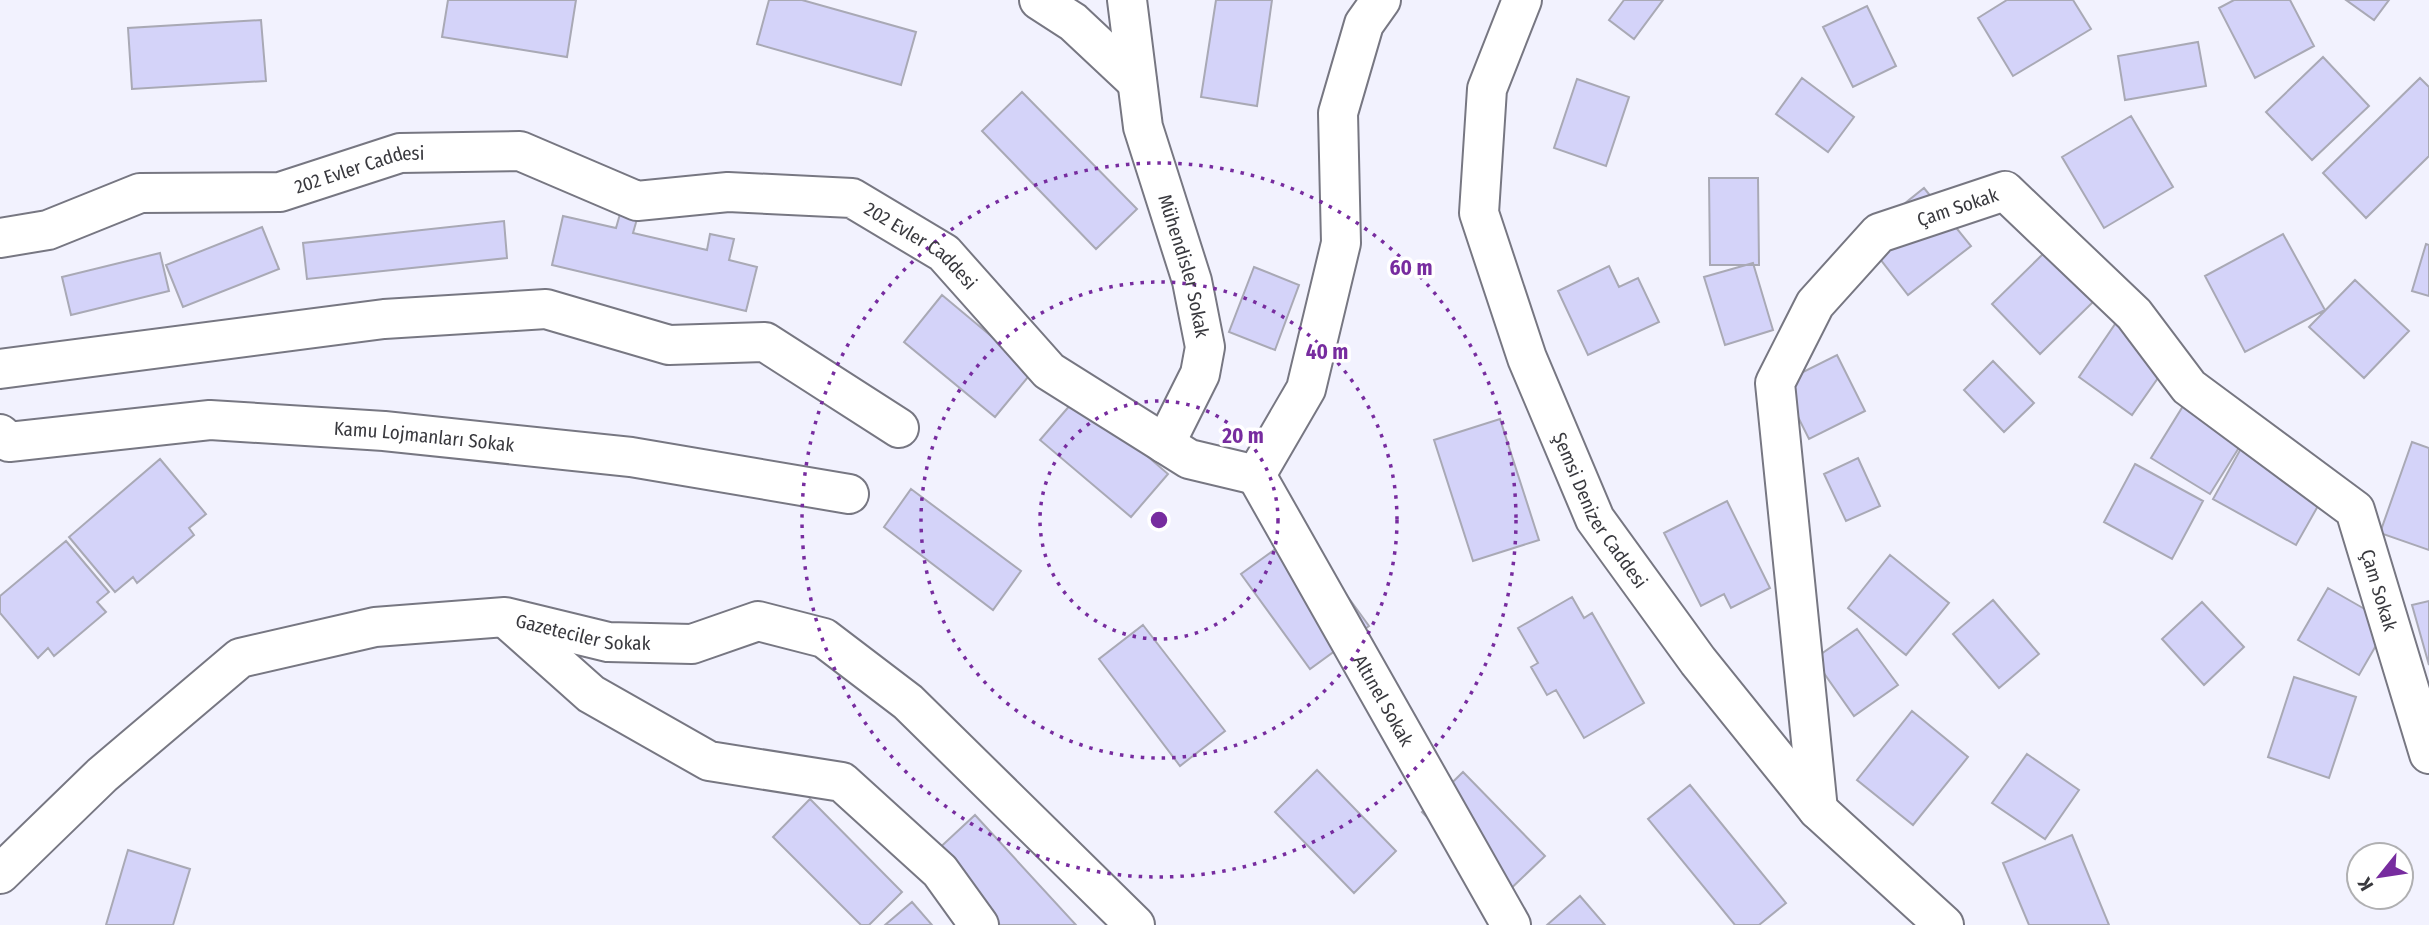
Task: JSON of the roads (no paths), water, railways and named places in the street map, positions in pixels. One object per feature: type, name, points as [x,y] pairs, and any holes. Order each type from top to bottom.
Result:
[{"type":"street","points":[[1039,0],[1073,22],[1137,82]]},
{"type":"street","name":"Mühendisler Sokak","points":[[1127,0],[1143,127],[1192,281],[1205,347],[1200,374],[1165,444]]},
{"type":"street","points":[[1256,475],[1306,389],[1341,243],[1338,113],[1364,24],[1381,0]]},
{"type":"street","name":"Şemsi Denizer Caddesi","points":[[1522,0],[1487,89],[1479,212],[1527,358],[1595,519],[1698,661],[1818,810],[1944,925]]},
{"type":"street","name":"202 Evler Caddesi","points":[[0,238],[48,230],[140,192],[280,192],[400,153],[520,151],[637,201],[728,192],[852,198],[944,253],[1049,371],[1189,459],[1256,475]]},
{"type":"street","name":"Çam Sokak","points":[[1818,810],[1775,383],[1815,304],[1879,233],[2005,191],[2134,314],[2189,387],[2355,510],[2429,754]]},
{"type":"street","points":[[0,369],[384,319],[546,309],[669,345],[765,342],[899,428]]},
{"type":"street","name":"Kamu Lojmanları Sokak","points":[[0,434],[9,442],[210,420],[384,431],[631,457],[849,494]]},
{"type":"street","name":"Altınel Sokak","points":[[1256,475],[1511,925]]},
{"type":"street","points":[[505,617],[591,694],[709,761],[842,782],[940,871],[979,925]]},
{"type":"street","name":"Gazeteciler Sokak","points":[[0,874],[102,775],[240,658],[375,627],[505,617],[608,642],[692,644],[758,621],[824,638],[908,702],[1135,925]]}]
